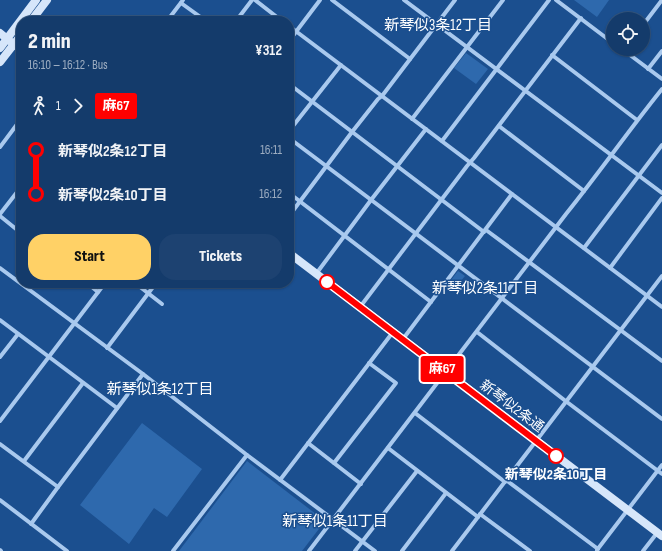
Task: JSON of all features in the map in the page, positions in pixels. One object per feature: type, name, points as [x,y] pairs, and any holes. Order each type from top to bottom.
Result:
[{"type":"street","points":[[24,16],[36,0]]},
{"type":"street","points":[[35,16],[47,0]]},
{"type":"street","points":[[240,16],[253,0],[275,16]]},
{"type":"street","points":[[294,35],[320,0]]},
{"type":"street","points":[[332,0],[410,59]]},
{"type":"street","points":[[404,0],[662,193]]},
{"type":"street","points":[[294,209],[352,132],[382,96],[456,0]]},
{"type":"street","points":[[412,119],[502,0]]},
{"type":"street","points":[[442,141],[549,0]]},
{"type":"street","points":[[556,0],[606,38]]},
{"type":"street","points":[[650,16],[662,0]]},
{"type":"street","points":[[171,16],[182,1],[200,16]]},
{"type":"street","points":[[360,307],[580,18]]},
{"type":"street","points":[[0,48],[16,27]]},
{"type":"street","points":[[296,32],[662,307]]},
{"type":"street","points":[[0,33],[14,44]]},
{"type":"street","points":[[0,62],[16,41]]},
{"type":"street","points":[[648,69],[662,51]]},
{"type":"street","points":[[552,55],[637,120]]},
{"type":"street","points":[[632,56],[662,79]]},
{"type":"street","points":[[294,124],[341,65]]},
{"type":"street","points":[[294,88],[441,199],[529,262],[662,361]]},
{"type":"street","points":[[309,551],[662,89]]},
{"type":"street","points":[[0,147],[16,126]]},
{"type":"street","points":[[498,126],[584,191]]},
{"type":"street","points":[[316,274],[426,129]]},
{"type":"street","points":[[294,142],[662,419]]},
{"type":"street","points":[[584,248],[662,145]]},
{"type":"street","points":[[16,194],[0,215],[16,229]]},
{"type":"street","points":[[403,339],[512,194]]},
{"type":"street","points":[[294,197],[431,302]]},
{"type":"street","points":[[610,268],[662,198]]},
{"type":"street","name":"新琴似2条通","points":[[294,257],[660,534]]},
{"type":"street","points":[[0,268],[16,280]]},
{"type":"street","points":[[453,551],[662,276]]},
{"type":"street","points":[[26,288],[143,374],[247,455],[375,551]]},
{"type":"street","points":[[93,288],[98,292]]},
{"type":"street","points":[[0,421],[101,288]]},
{"type":"street","points":[[142,288],[162,304]]},
{"type":"street","points":[[107,348],[152,288]]},
{"type":"street","points":[[0,320],[117,408]]},
{"type":"street","points":[[280,480],[393,332]]},
{"type":"street","points":[[476,332],[662,474]]},
{"type":"street","points":[[0,357],[18,334]]},
{"type":"street","points":[[334,463],[396,383],[369,363]]},
{"type":"street","points":[[31,524],[143,374]]},
{"type":"street","points":[[24,461],[83,382]]},
{"type":"street","points":[[415,413],[597,550],[662,465]]},
{"type":"street","points":[[308,443],[361,484]]},
{"type":"street","points":[[0,444],[58,487]]},
{"type":"street","points":[[388,448],[446,493],[530,551]]},
{"type":"street","points":[[173,551],[247,455]]},
{"type":"street","points":[[355,551],[417,471]]},
{"type":"street","points":[[402,551],[446,493]]},
{"type":"street","points":[[0,500],[67,551]]},
{"type":"street","points":[[643,551],[660,534]]},
{"type":"shaded area","points":[[574,0],[609,0],[597,17]]},
{"type":"shaded area","points":[[466,53],[488,69],[476,84],[454,68]]},
{"type":"shaded area","points":[[458,271],[465,276],[455,288],[448,284]]},
{"type":"shaded area","points":[[142,423],[202,469],[167,517],[154,508],[129,544],[80,505]]},
{"type":"shaded area","points":[[247,461],[325,521],[302,551],[179,551]]},
{"type":"bus line","name":"麻67","points":[[327,282],[556,456]]},
{"type":"place","name":"新琴似2条10丁目","points":[[556,456]]},
{"type":"district","name":"新琴似3条12丁目","points":[[438,25]]},
{"type":"district","name":"新琴似2条11丁目","points":[[485,288]]},
{"type":"district","name":"新琴似1条12丁目","points":[[160,389]]},
{"type":"district","name":"新琴似1条11丁目","points":[[335,521]]}]
